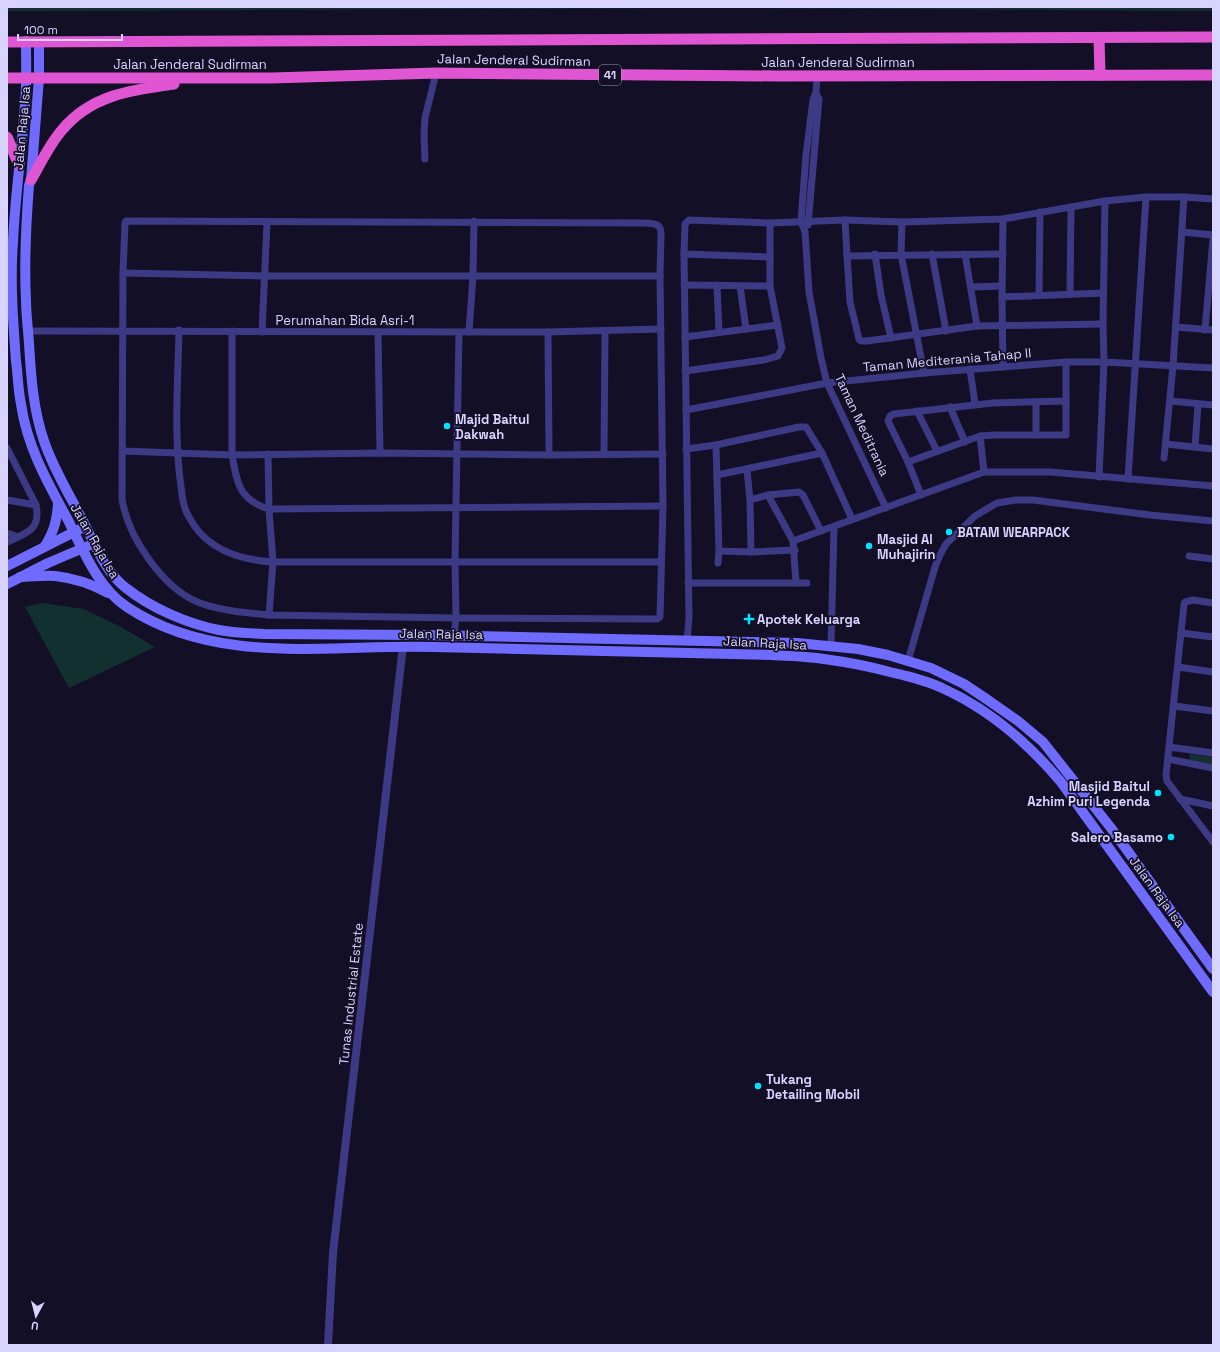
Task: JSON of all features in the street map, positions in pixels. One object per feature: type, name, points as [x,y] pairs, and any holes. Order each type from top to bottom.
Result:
[{"type":"highway","name":"Jalan Jenderal Sudirman","points":[[7,42],[1213,37]]},
{"type":"highway","points":[[1100,38],[1100,75]]},
{"type":"highway","name":"Jalan Jenderal Sudirman","points":[[7,78],[272,78],[436,73],[817,76],[1213,75]]},
{"type":"highway","points":[[31,180],[50,146],[61,131],[72,119],[104,98],[124,92],[213,78]]},
{"type":"highway","points":[[7,137],[19,165]]},
{"type":"main road","name":"Jalan Raja Isa","points":[[26,42],[26,103],[13,240],[10,330],[20,402],[24,422],[37,462],[99,578],[113,595],[125,606],[161,625],[203,639],[227,644],[278,648],[346,649],[403,646],[772,655],[823,658],[906,675],[941,687],[961,697],[1013,732],[1047,765],[1213,992]]},
{"type":"main road","name":"Jalan Raja Isa","points":[[39,42],[39,78],[25,241],[26,302],[31,371],[36,411],[51,460],[94,543],[112,574],[125,588],[143,600],[165,611],[205,626],[232,632],[264,634],[404,635],[797,643],[832,646],[888,655],[931,668],[985,698],[1018,721],[1043,742],[1111,828],[1213,969]]},
{"type":"main road","points":[[45,546],[54,531],[58,500]]},
{"type":"main road","points":[[7,566],[85,526]]},
{"type":"main road","points":[[7,584],[94,543]]},
{"type":"main road","points":[[20,577],[54,576],[76,580],[98,587],[113,595]]},
{"type":"main road","points":[[403,646],[404,635]]},
{"type":"main road","points":[[978,708],[985,698]]},
{"type":"street","points":[[425,159],[425,118],[436,73]]},
{"type":"street","name":"Taman Meditrania","points":[[805,232],[809,221],[817,76]]},
{"type":"street","name":"Taman Meditrania","points":[[816,98],[806,156],[801,221],[805,232],[810,292],[827,383],[886,508]]},
{"type":"street","points":[[803,191],[811,192]]},
{"type":"street","points":[[1128,478],[1146,197]]},
{"type":"street","points":[[687,640],[688,583],[684,254],[685,224],[689,220],[770,223],[845,220],[902,222],[1003,219],[1105,201],[1146,197],[1213,199]]},
{"type":"street","points":[[1164,458],[1176,327],[1184,197]]},
{"type":"street","points":[[1099,477],[1104,362],[1103,293],[1105,201]]},
{"type":"street","points":[[1070,294],[1071,207]]},
{"type":"street","points":[[1039,295],[1040,212]]},
{"type":"street","points":[[1003,219],[1003,367]]},
{"type":"street","points":[[126,220],[267,223],[474,221],[654,224],[661,228],[660,276],[663,506],[660,617],[657,619],[456,618],[269,614],[248,613],[200,603],[186,596],[153,564],[131,529],[122,499],[123,273],[126,220]]},
{"type":"street","points":[[845,220],[850,302],[858,336],[862,341],[977,326],[1103,324]]},
{"type":"street","points":[[469,332],[473,276],[474,221]]},
{"type":"street","points":[[902,222],[901,254],[924,373]]},
{"type":"street","points":[[262,332],[267,223]]},
{"type":"street","points":[[685,371],[764,360],[778,356],[781,353],[782,348],[770,286],[770,223]]},
{"type":"street","points":[[1182,232],[1213,235]]},
{"type":"street","points":[[1205,330],[1213,239]]},
{"type":"street","points":[[684,254],[770,257]]},
{"type":"street","points":[[847,256],[875,254],[1003,254]]},
{"type":"street","points":[[875,254],[891,338]]},
{"type":"street","points":[[932,254],[946,330]]},
{"type":"street","points":[[965,254],[977,326]]},
{"type":"street","points":[[123,273],[264,276],[660,276]]},
{"type":"street","points":[[684,285],[770,286]]},
{"type":"street","points":[[717,285],[719,332]]},
{"type":"street","points":[[740,286],[746,329]]},
{"type":"street","points":[[971,287],[1002,286]]},
{"type":"street","points":[[1002,297],[1103,293]]},
{"type":"street","points":[[685,337],[778,325]]},
{"type":"street","points":[[1176,327],[1213,330]]},
{"type":"street","name":"Perumahan Bida Asri-1","points":[[28,331],[179,330],[459,333],[661,329]]},
{"type":"street","points":[[179,330],[177,454],[183,504],[189,518],[197,529],[208,541],[224,551],[253,561],[273,562],[661,562]]},
{"type":"street","points":[[232,331],[232,455],[235,476],[246,497],[260,506],[269,509],[663,506]]},
{"type":"street","points":[[604,454],[605,331]]},
{"type":"street","points":[[378,332],[380,453]]},
{"type":"street","points":[[548,332],[549,455]]},
{"type":"street","points":[[454,636],[456,618],[455,561],[459,333]]},
{"type":"street","points":[[908,462],[980,436],[1066,435],[1066,362]]},
{"type":"street","name":"Taman Mediterania Tahap II","points":[[686,410],[827,383],[970,369],[1066,362],[1104,362],[1213,368]]},
{"type":"street","points":[[970,369],[975,404]]},
{"type":"street","points":[[921,495],[908,462],[888,421],[890,416],[894,414],[975,404],[1066,401]]},
{"type":"street","points":[[1170,401],[1213,405]]},
{"type":"street","points":[[1036,402],[1036,435]]},
{"type":"street","points":[[1195,447],[1198,404]]},
{"type":"street","points":[[950,407],[965,442]]},
{"type":"street","points":[[917,411],[937,451]]},
{"type":"street","points":[[686,448],[716,445],[806,427],[808,428],[822,454],[852,519]]},
{"type":"street","points":[[980,436],[984,472]]},
{"type":"street","points":[[1166,444],[1213,448]]},
{"type":"street","points":[[716,445],[719,551],[718,563]]},
{"type":"street","points":[[7,448],[36,505],[38,514],[36,525],[32,529],[7,542]]},
{"type":"street","points":[[123,451],[232,455],[380,453],[457,455],[663,454]]},
{"type":"street","points":[[268,454],[269,509],[273,562],[269,614]]},
{"type":"street","points":[[717,475],[822,454]]},
{"type":"street","points":[[747,470],[750,500],[751,552]]},
{"type":"street","points":[[793,541],[984,472],[1050,472],[1213,486]]},
{"type":"street","points":[[750,500],[768,495],[794,492],[800,493],[822,531]]},
{"type":"street","points":[[768,495],[793,541],[795,550],[796,583]]},
{"type":"street","points":[[7,500],[36,505]]},
{"type":"street","points":[[908,661],[927,592],[940,555],[946,544],[975,516],[997,503],[1016,500],[1033,500],[1150,515],[1213,521]]},
{"type":"street","points":[[832,646],[834,527]]},
{"type":"street","points":[[7,533],[18,537]]},
{"type":"street","points":[[719,551],[751,552],[795,550]]},
{"type":"street","points":[[1190,556],[1213,559]]},
{"type":"street","points":[[688,583],[807,583]]},
{"type":"street","points":[[1213,602],[1193,600],[1185,602],[1166,780],[1213,842]]},
{"type":"street","points":[[1181,632],[1213,637]]},
{"type":"street","name":"Tunas Industrial Estate","points":[[328,1345],[334,1253],[403,646]]},
{"type":"street","points":[[1178,667],[1213,672]]},
{"type":"street","points":[[1174,706],[1213,711]]},
{"type":"street","points":[[1169,747],[1213,753]]},
{"type":"street","points":[[1168,759],[1213,768]]},
{"type":"street","points":[[1180,799],[1213,806]]},
{"type":"green space","points":[[7,7],[1213,7],[1213,11],[703,8],[7,11]]},
{"type":"green space","points":[[42,603],[84,609],[121,627],[155,647],[69,688],[25,607]]},
{"type":"green space","points":[[1190,754],[1213,757],[1213,767],[1189,762]]},
{"type":"place","name":"Majid Baitul Dakwah","points":[[447,426]]},
{"type":"place","name":"BATAM WEARPACK","points":[[949,532]]},
{"type":"place","name":"Masjid Al Muhajirin","points":[[869,546]]},
{"type":"place","name":"Apotek Keluarga","points":[[749,619]]},
{"type":"place","name":"Masjid Baitul Azhim Puri Legenda","points":[[1158,793]]},
{"type":"place","name":"Salero Basamo","points":[[1171,837]]},
{"type":"place","name":"Tukang Detailing Mobil","points":[[758,1086]]}]
